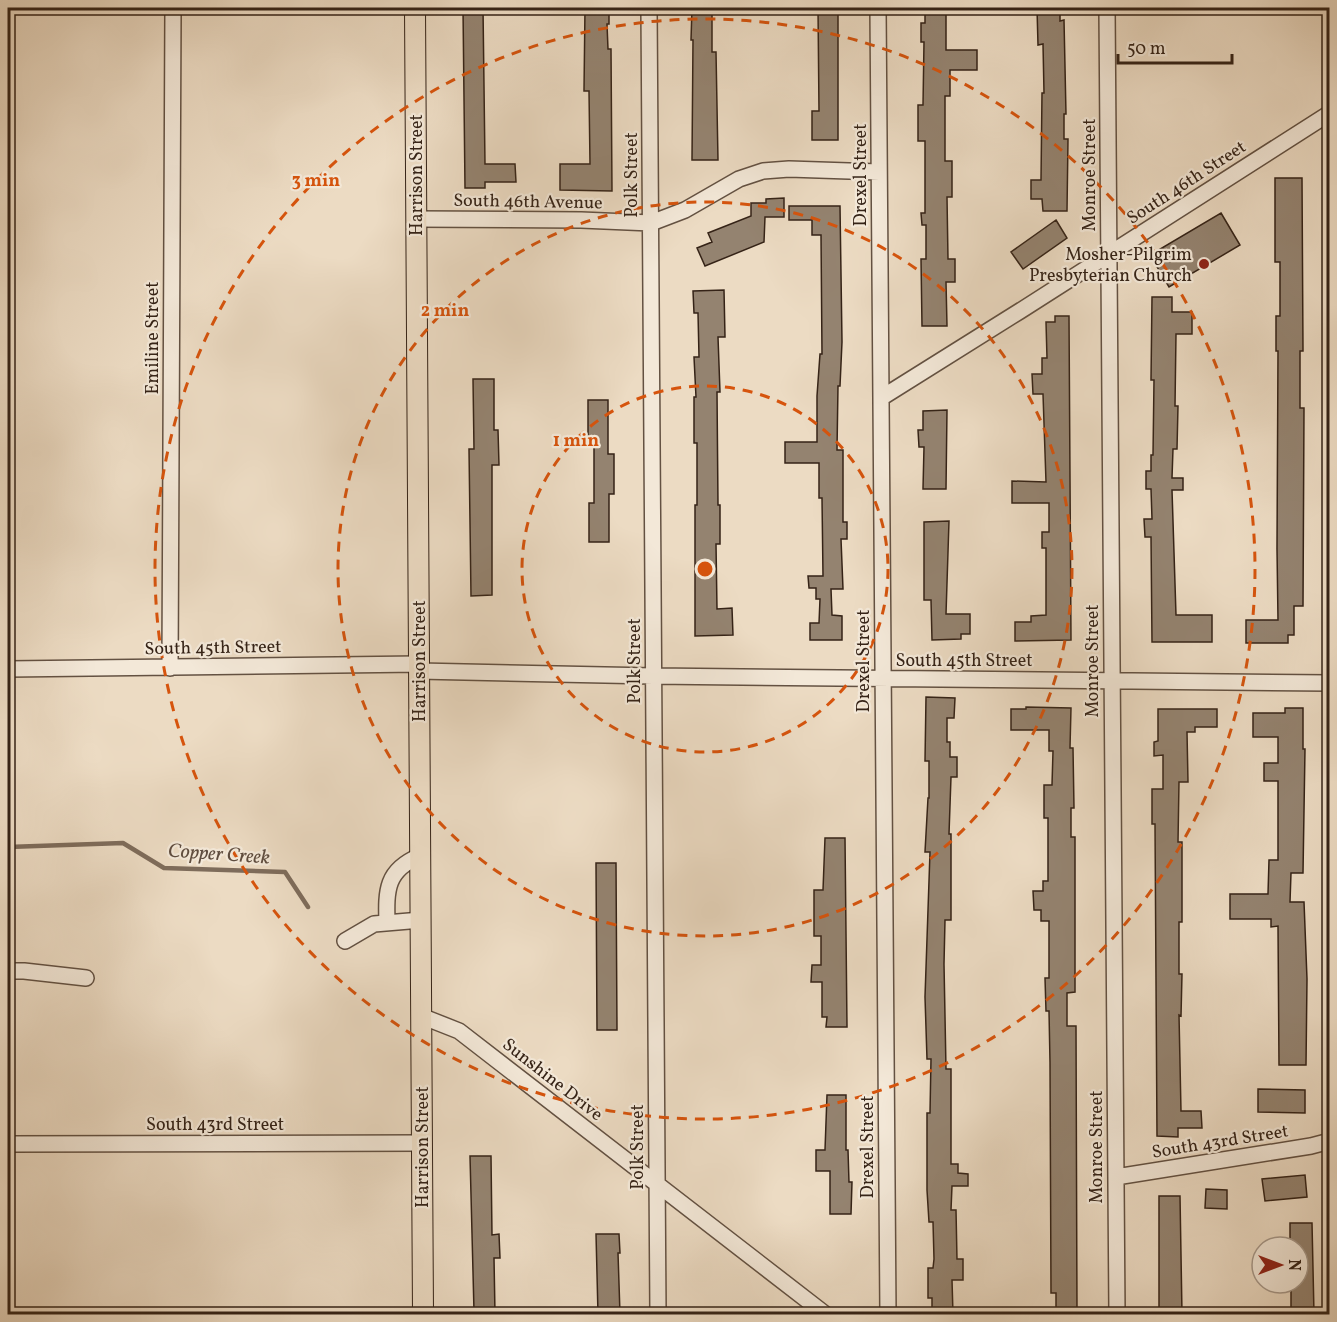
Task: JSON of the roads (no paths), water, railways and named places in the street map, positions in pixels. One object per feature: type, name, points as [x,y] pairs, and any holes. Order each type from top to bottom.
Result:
[{"type":"main road","name":"Harrison Street","points":[[415,8],[423,1314]]},
{"type":"street","name":"Emiline Street","points":[[170,668],[173,8]]},
{"type":"street","name":"Polk Street","points":[[649,8],[658,1314]]},
{"type":"street","name":"Drexel Street","points":[[878,8],[888,1314]]},
{"type":"street","name":"Monroe Street","points":[[1107,8],[1117,1314]]},
{"type":"street","name":"South 46th Street","points":[[881,398],[1329,113]]},
{"type":"street","name":"South 46th Avenue","points":[[416,219],[581,220],[651,223],[685,210],[739,179],[763,171],[789,169],[879,172]]},
{"type":"street","name":"South 45th Street","points":[[8,669],[419,667],[654,676],[1329,683]]},
{"type":"street","points":[[387,923],[388,885],[400,866],[420,856]]},
{"type":"street","points":[[345,941],[374,924],[421,920]]},
{"type":"street","points":[[8,971],[24,970],[86,978]]},
{"type":"street","name":"Sunshine Drive","points":[[421,1016],[459,1031],[825,1314]]},
{"type":"street","name":"South 43rd Street","points":[[1116,1177],[1311,1146],[1329,1141]]},
{"type":"street","name":"South 43rd Street","points":[[8,1144],[422,1143]]},
{"type":"waterway","name":"Copper Creek","points":[[8,847],[123,843],[164,868],[285,872],[308,907]]},
{"type":"place","name":"Mosher-Pilgrim Presbyterian Church","points":[[1204,264]]}]
